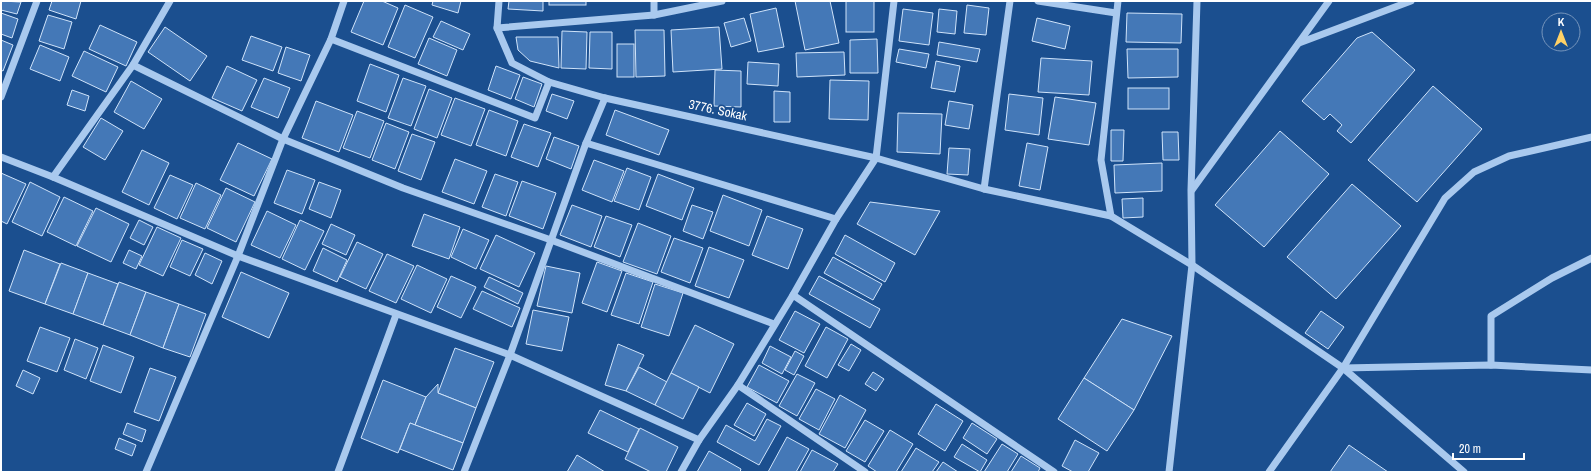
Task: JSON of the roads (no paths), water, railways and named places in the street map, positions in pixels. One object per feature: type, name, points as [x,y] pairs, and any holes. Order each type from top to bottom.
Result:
[{"type":"street","points":[[1,97],[37,1]]},
{"type":"street","points":[[53,177],[133,65],[170,1]]},
{"type":"street","points":[[146,472],[238,256],[283,139],[331,39],[344,1]]},
{"type":"street","name":"3776. Sokak","points":[[499,1],[497,28],[512,63],[549,82],[605,98],[876,158],[984,189],[1111,216],[1192,265],[1343,368],[1464,472]]},
{"type":"street","points":[[654,1],[654,15]]},
{"type":"street","points":[[497,28],[654,15],[722,1]]},
{"type":"street","points":[[681,472],[699,440],[738,385],[793,295],[836,219],[876,158],[894,1]]},
{"type":"street","points":[[984,189],[1010,1]]},
{"type":"street","points":[[1038,1],[1116,13]]},
{"type":"street","points":[[1111,216],[1101,160],[1118,1]]},
{"type":"street","points":[[1169,472],[1192,265],[1191,190],[1197,1]]},
{"type":"street","points":[[1191,190],[1330,1]]},
{"type":"street","points":[[1298,43],[1411,1]]},
{"type":"street","points":[[331,39],[535,118],[549,82]]},
{"type":"street","points":[[133,65],[283,139],[403,188],[550,240],[774,324]]},
{"type":"street","points":[[464,472],[510,355],[586,143],[605,98]]},
{"type":"street","points":[[1269,472],[1343,368],[1445,198],[1474,172],[1509,156],[1592,137]]},
{"type":"street","points":[[586,143],[836,219]]},
{"type":"street","points":[[1,157],[53,177],[238,256],[396,315],[510,355],[699,440]]},
{"type":"street","points":[[1492,365],[1491,316],[1552,278],[1592,258]]},
{"type":"street","points":[[793,295],[1050,471]]},
{"type":"street","points":[[338,472],[396,315]]},
{"type":"street","points":[[1343,368],[1492,365],[1592,370]]},
{"type":"street","points":[[738,385],[865,472]]}]
